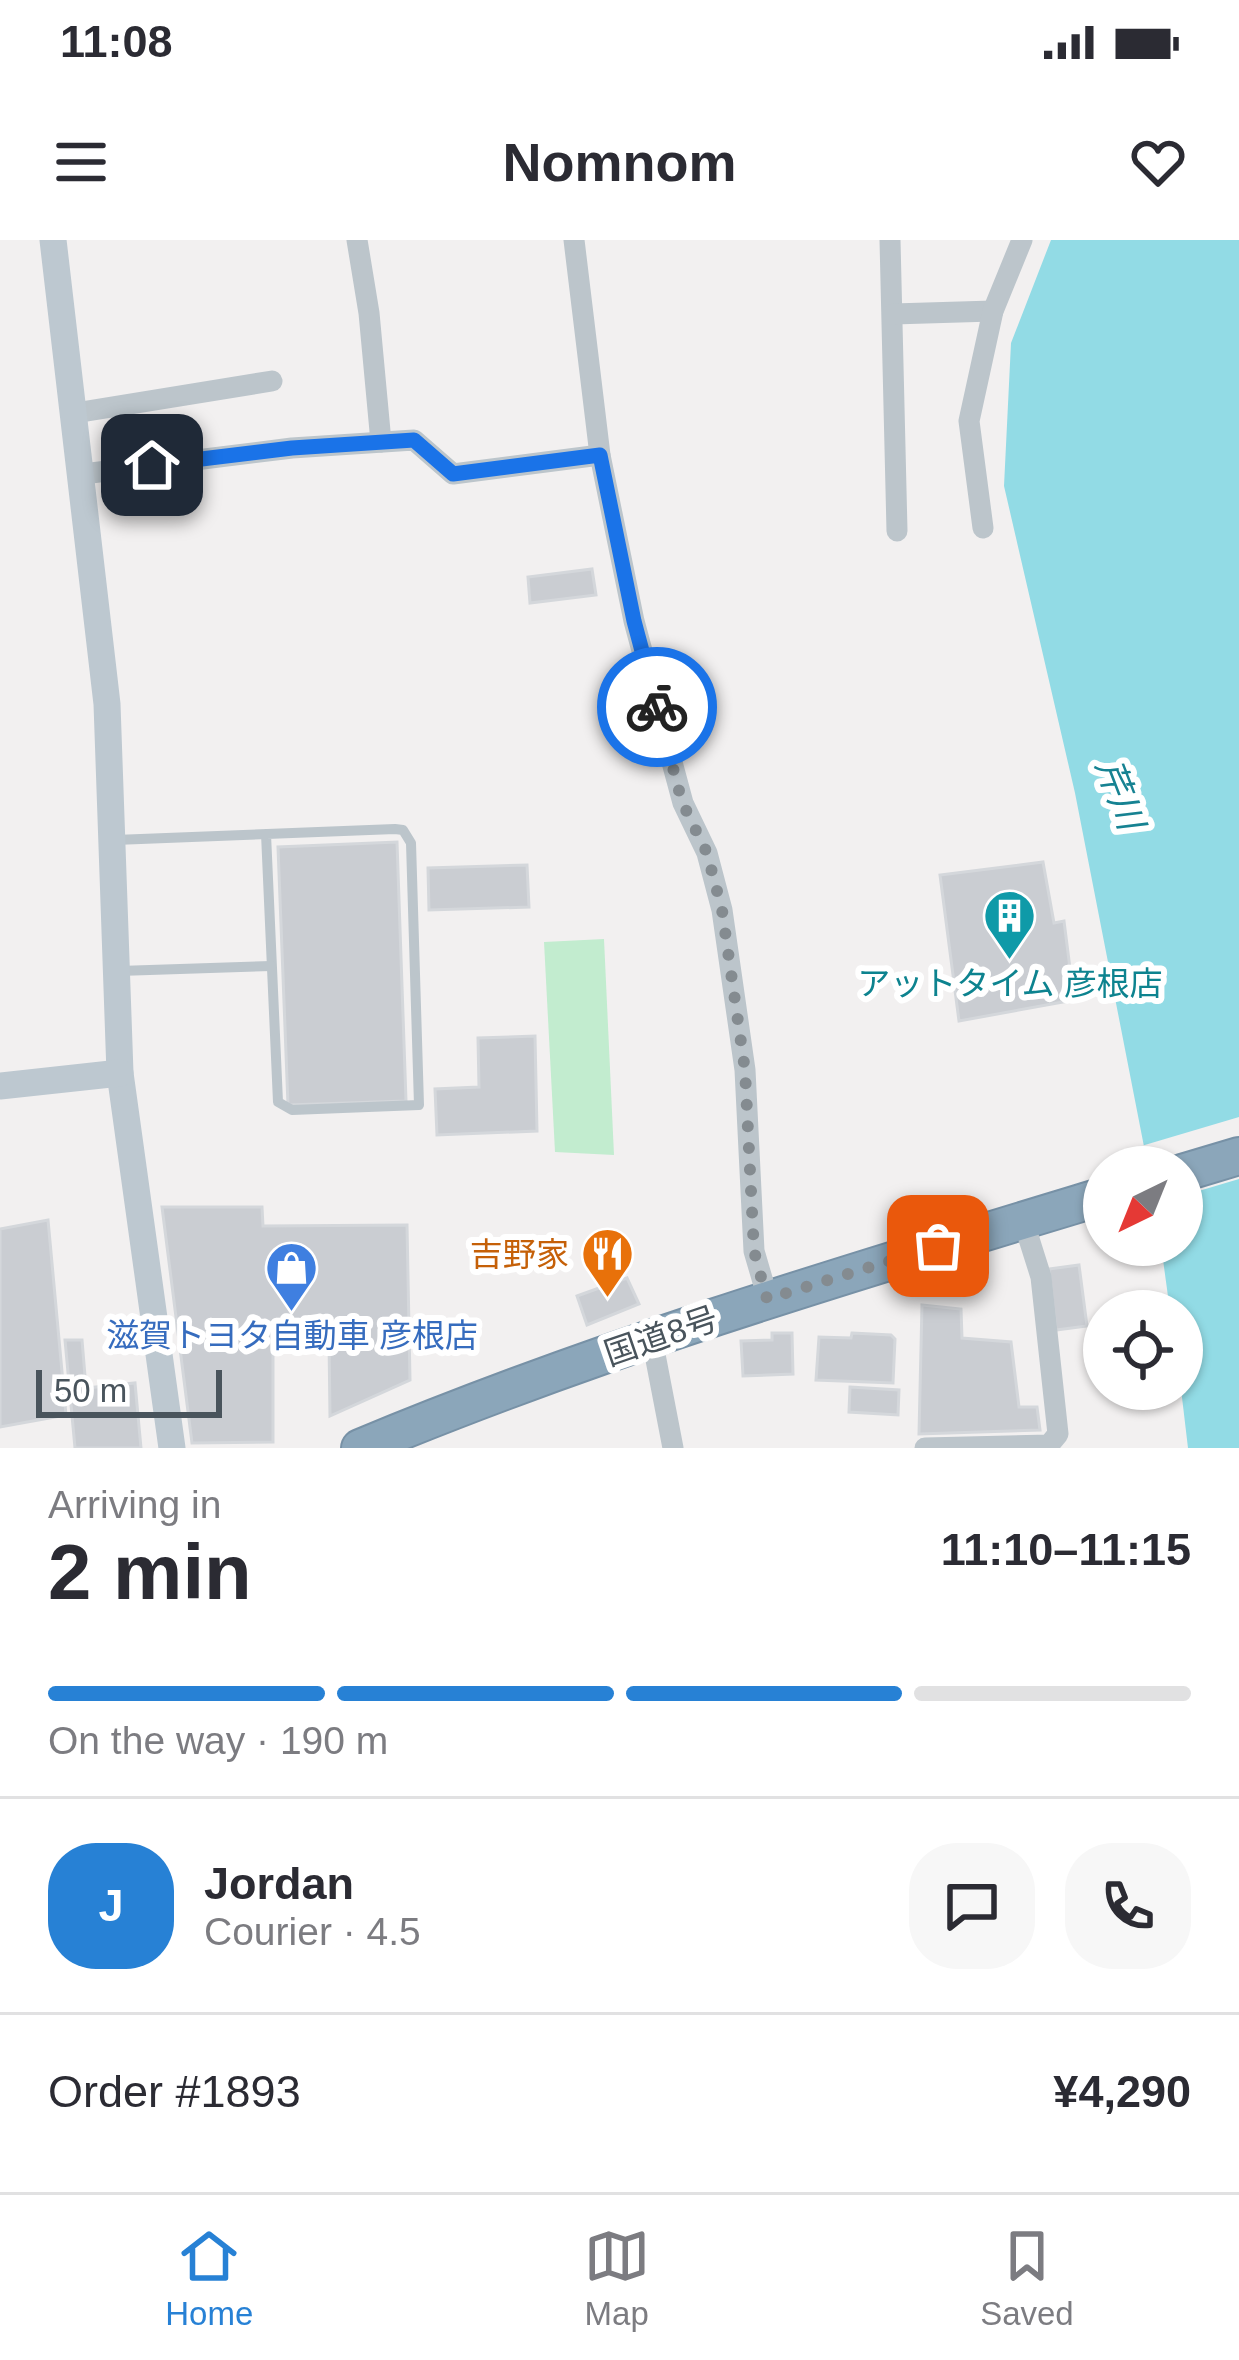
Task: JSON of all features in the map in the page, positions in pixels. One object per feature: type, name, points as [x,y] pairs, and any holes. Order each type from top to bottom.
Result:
[{"type":"highway","points":[[1203,1167],[1239,1156]]},
{"type":"highway","name":"国道8号","points":[[360,1448],[412,1438],[478,1398],[767,1299],[1083,1202]]},
{"type":"street","points":[[52,240],[107,704],[120,1073],[172,1448]]},
{"type":"street","points":[[357,240],[381,442]]},
{"type":"street","points":[[574,240],[600,455],[624,599],[682,802],[707,853],[722,910],[745,1070],[754,1251],[767,1299]]},
{"type":"street","points":[[890,240],[897,531]]},
{"type":"street","points":[[982,528],[969,421],[993,311],[1022,240]]},
{"type":"street","points":[[893,314],[993,311]]},
{"type":"street","points":[[76,413],[272,381]]},
{"type":"street","points":[[83,475],[292,448],[414,440],[453,474],[600,455]]},
{"type":"street","points":[[0,1087],[120,1073]]},
{"type":"street","points":[[925,1448],[1049,1445],[1058,1434],[1041,1277],[1022,1220]]},
{"type":"street","points":[[652,1339],[674,1448]]},
{"type":"lane","points":[[112,840],[395,829],[409,836],[425,831]]},
{"type":"lane","points":[[266,834],[278,1102],[292,1111],[418,1105],[409,836]]},
{"type":"lane","points":[[116,971],[271,966]]},
{"type":"green space","points":[[604,939],[614,1155],[555,1152],[544,942]]},
{"type":"water","name":"芹川","points":[[1051,240],[1239,240],[1239,1448],[1188,1448],[1183,1410],[1203,1410],[1203,1290],[1167,1290],[1164,1266],[1203,1266],[1203,1146],[1144,1146],[1075,793],[1004,486],[1011,343]]},
{"type":"pier","points":[[1239,1117],[1239,1179],[1203,1190],[1203,1146],[1141,1146]]},
{"type":"building","points":[[592,569],[596,595],[530,603],[528,577]]},
{"type":"building","points":[[397,842],[406,1101],[288,1105],[278,847]]},
{"type":"building","name":"アットタイム 彦根店","points":[[1043,862],[1054,923],[1064,921],[1074,1000],[959,1021],[940,875]]},
{"type":"building","points":[[527,865],[529,907],[429,910],[428,868]]},
{"type":"building","points":[[535,1036],[537,1131],[437,1135],[435,1089],[479,1087],[478,1038]]},
{"type":"building","name":"滋賀トヨタ自動車 彦根店","points":[[162,1207],[262,1207],[263,1226],[407,1225],[410,1380],[330,1416],[329,1340],[273,1339],[273,1442],[192,1443]]},
{"type":"building","points":[[48,1220],[66,1415],[0,1427],[0,1229]]},
{"type":"building","points":[[1079,1265],[1083,1327],[1056,1330],[1049,1269]]},
{"type":"building","name":"吉野家","points":[[627,1278],[639,1304],[587,1325],[577,1296]]},
{"type":"building","points":[[922,1305],[961,1309],[962,1338],[1011,1342],[1019,1407],[1037,1407],[1040,1430],[919,1434]]},
{"type":"building","points":[[772,1333],[792,1333],[793,1374],[743,1376],[741,1341],[772,1340]]},
{"type":"building","points":[[852,1333],[895,1339],[893,1383],[816,1380],[819,1337],[851,1338]]},
{"type":"building","points":[[65,1340],[82,1340],[86,1388],[135,1383],[141,1448],[75,1448]]},
{"type":"building","points":[[850,1387],[899,1390],[898,1415],[849,1412]]},
{"type":"way so far","points":[[657,707],[682,802],[707,853],[722,910],[745,1070],[754,1251],[767,1299],[938,1246]]},
{"type":"place","name":"アットタイム 彦根店","points":[[1010,962]]},
{"type":"place","name":"吉野家","points":[[608,1300]]},
{"type":"place","name":"滋賀トヨタ自動車 彦根店","points":[[292,1314]]},
{"type":"route","points":[[152,465],[292,448],[414,440],[453,474],[600,455],[657,707]]}]
